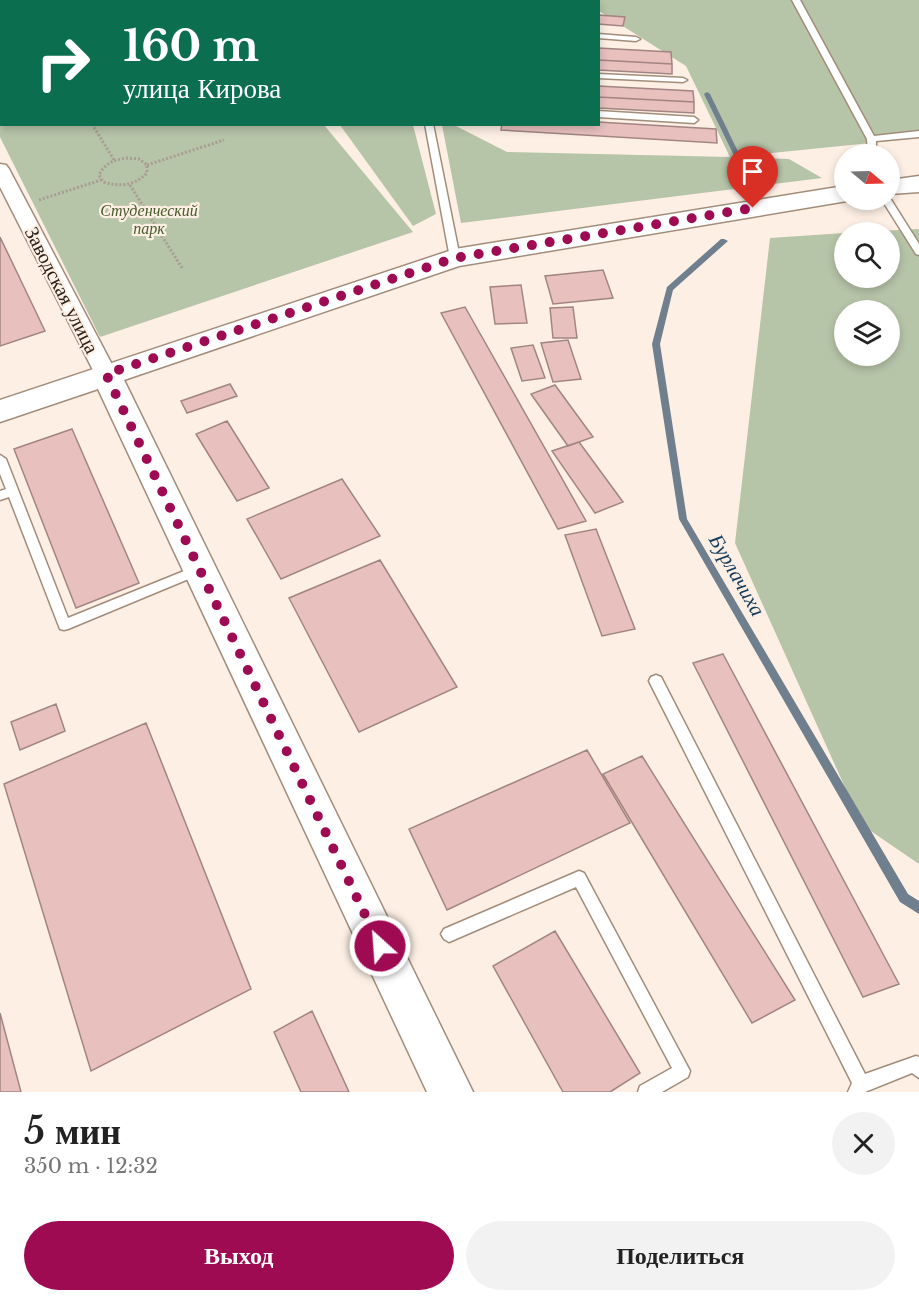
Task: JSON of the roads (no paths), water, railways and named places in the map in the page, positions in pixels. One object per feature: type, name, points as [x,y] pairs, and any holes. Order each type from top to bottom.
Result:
[{"type":"street","name":"Заводская улица","points":[[0,169],[106,374],[450,1092]]},
{"type":"street","points":[[900,186],[919,184]]},
{"type":"street","points":[[0,411],[455,258],[834,196]]},
{"type":"lane","points":[[796,0],[871,139],[871,144]]},
{"type":"lane","points":[[600,36],[636,39]]},
{"type":"lane","points":[[600,76],[683,80]]},
{"type":"lane","points":[[600,114],[694,120]]},
{"type":"lane","points":[[429,126],[455,258]]},
{"type":"lane","points":[[871,139],[919,134]]},
{"type":"lane","points":[[893,210],[919,252]]},
{"type":"lane","points":[[0,459],[6,494],[64,625],[200,570]]},
{"type":"lane","points":[[656,681],[859,1088],[916,1064],[919,1070]]},
{"type":"lane","points":[[448,934],[579,878],[682,1071],[646,1092]]},
{"type":"waterway","name":"Бурлачиха","points":[[707,94],[745,172]]},
{"type":"waterway","name":"Бурлачиха","points":[[724,241],[670,289],[656,344],[683,519],[904,898],[919,908]]},
{"type":"park label","name":"Студенческий парк","points":[[149,219]]}]
